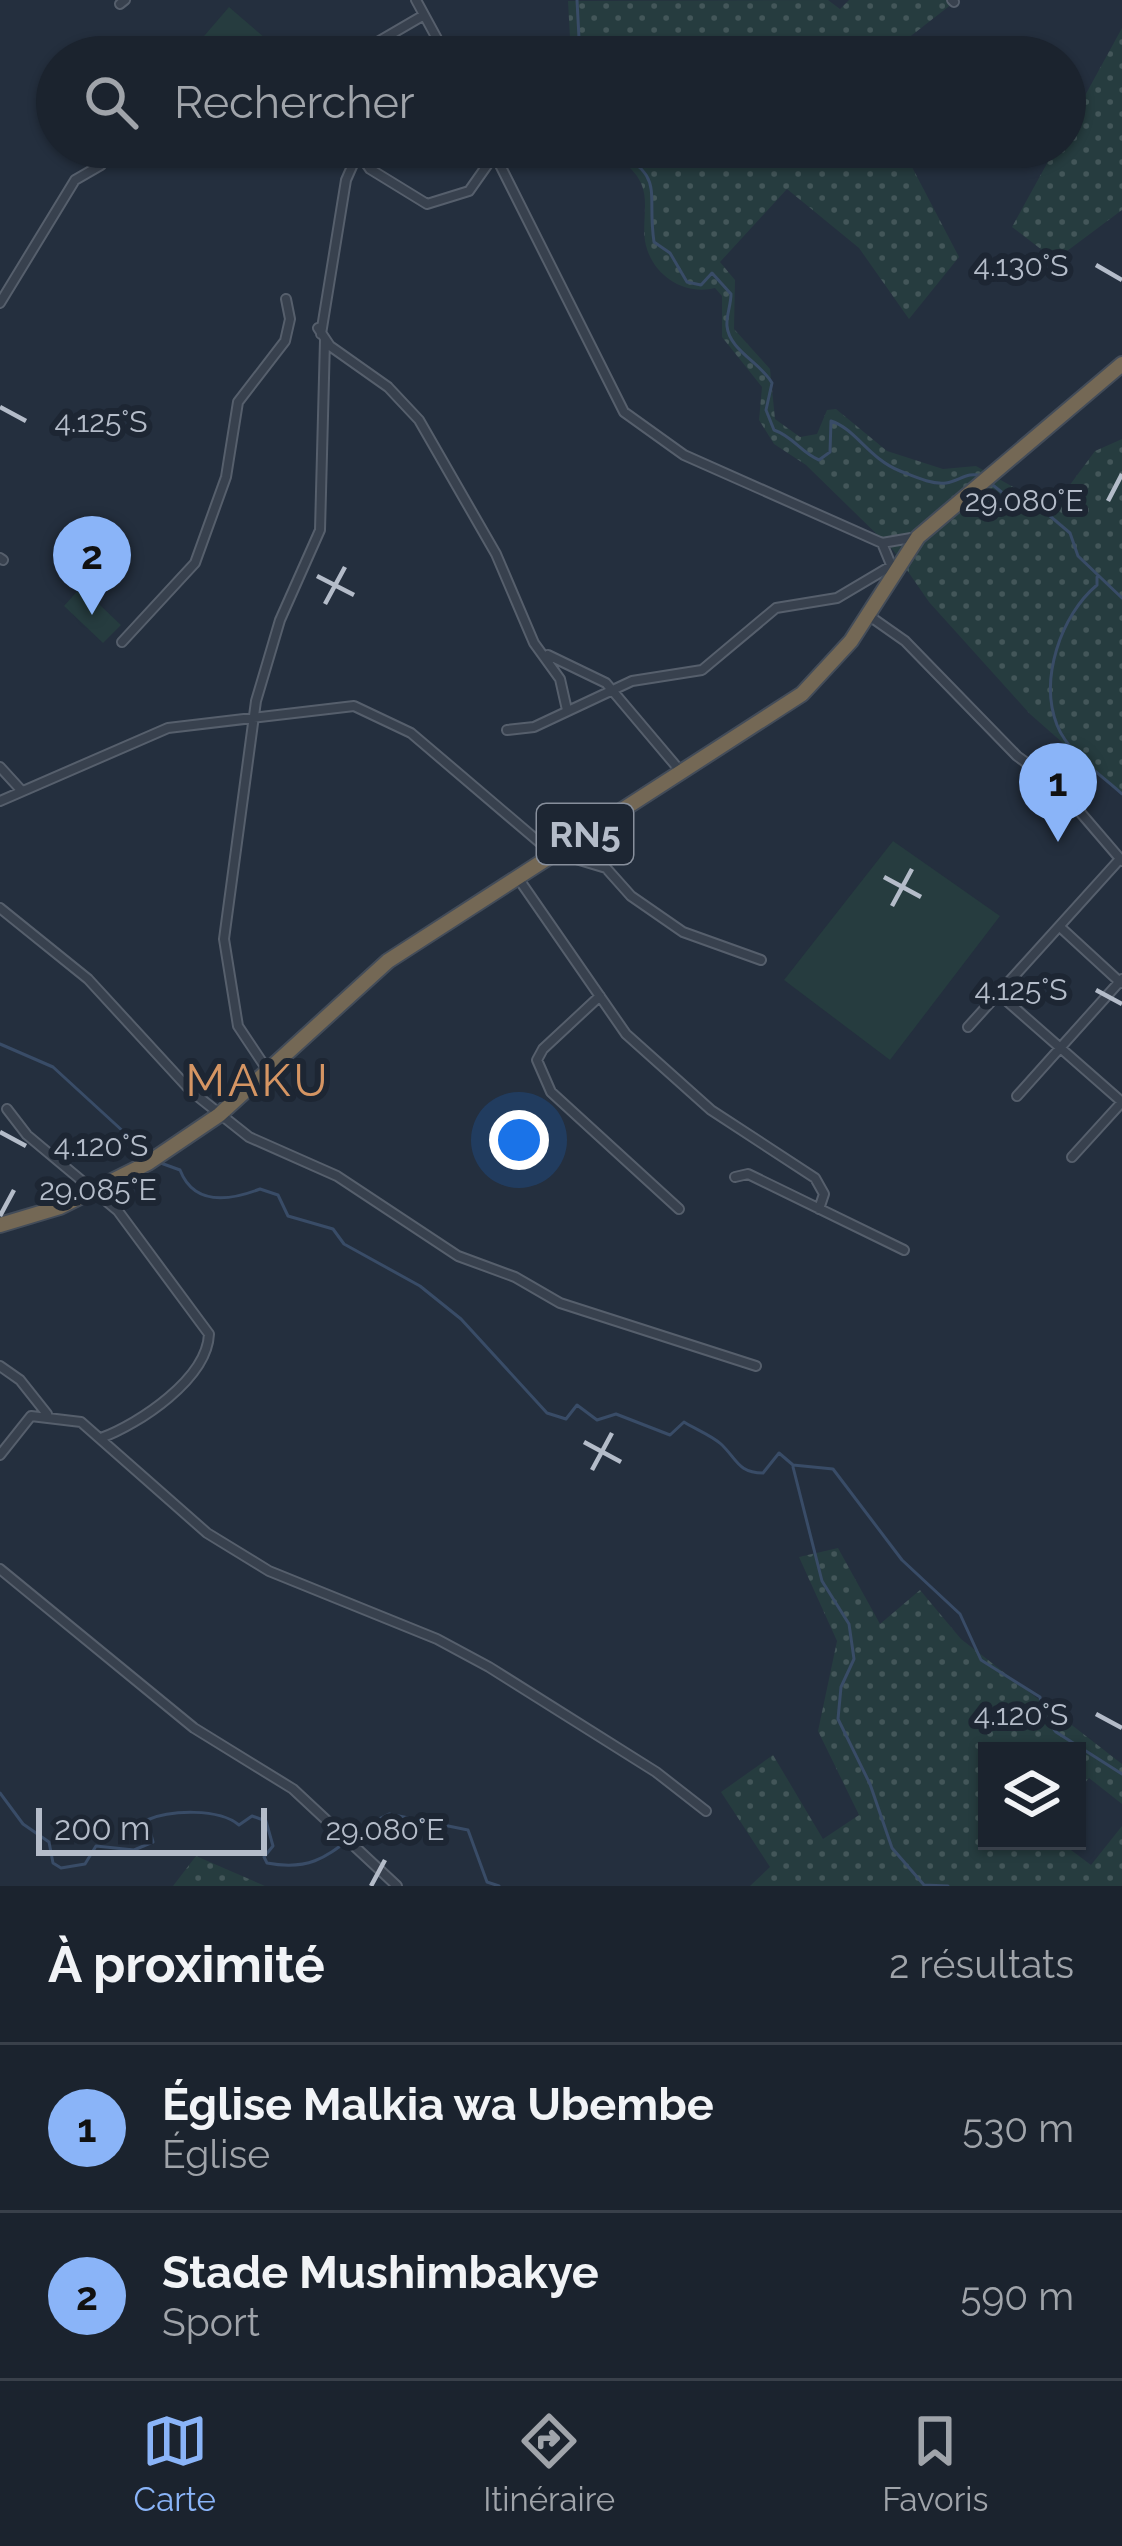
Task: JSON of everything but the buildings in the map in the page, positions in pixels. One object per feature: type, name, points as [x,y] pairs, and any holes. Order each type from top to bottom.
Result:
[{"type":"highway","name":"RN5","points":[[0,1225],[96,1191],[154,1159],[219,1114],[388,961],[682,774],[815,683],[918,537],[1122,364]]},
{"type":"street","points":[[416,0],[436,36]]},
{"type":"street","points":[[388,36],[424,15]]},
{"type":"street","points":[[0,303],[75,180],[95,168]]},
{"type":"street","points":[[266,1068],[238,1026],[225,954],[255,716],[275,632],[320,530],[321,334],[350,168]]},
{"type":"street","points":[[369,168],[427,204],[469,191],[485,168]]},
{"type":"street","points":[[502,168],[607,386],[634,423],[684,455],[881,543],[918,537]]},
{"type":"street","points":[[122,643],[195,563],[226,477],[232,417],[244,389],[285,341],[290,319],[286,299]]},
{"type":"street","points":[[321,334],[388,387],[419,420],[560,679],[567,710]]},
{"type":"street","points":[[233,434],[244,443]]},
{"type":"street","points":[[507,730],[533,727],[668,671],[702,670],[776,608],[811,605],[892,569],[881,543]]},
{"type":"street","points":[[862,585],[872,608],[1017,756],[1055,784],[1121,860],[968,1027]]},
{"type":"street","points":[[544,654],[598,676],[682,774]]},
{"type":"street","points":[[0,801],[168,728],[346,706],[383,716],[411,733],[558,850],[606,868],[631,896],[683,932],[761,960]]},
{"type":"street","points":[[0,767],[21,790]]},
{"type":"street","points":[[518,878],[626,1034],[711,1110],[815,1178],[824,1194],[819,1209]]},
{"type":"street","points":[[0,908],[88,979],[219,1114],[249,1137],[338,1176],[475,1264],[620,1326],[756,1366]]},
{"type":"street","points":[[1017,1096],[1121,981],[1060,927]]},
{"type":"street","points":[[1000,995],[1122,1102],[1072,1157]]},
{"type":"street","points":[[600,996],[543,1049],[537,1060],[542,1077],[551,1092],[679,1209]]},
{"type":"street","points":[[8,1109],[27,1135],[118,1211],[196,1313],[210,1342],[196,1368],[141,1419],[101,1438]]},
{"type":"street","points":[[735,1178],[748,1174],[904,1250]]},
{"type":"street","points":[[0,1366],[20,1380],[48,1415]]},
{"type":"street","points":[[0,1455],[31,1417],[81,1421],[207,1533],[269,1570],[436,1639],[489,1667],[656,1772],[706,1810]]},
{"type":"street","points":[[0,1570],[194,1729],[293,1790],[397,1886]]},
{"type":"green space","points":[[828,0],[840,9],[849,0],[957,0],[911,36],[570,36],[568,1]]},
{"type":"green space","points":[[229,7],[263,36],[204,36]]},
{"type":"green space","points":[[1122,28],[1122,210],[1055,260],[1012,227],[1044,168],[1086,168],[1086,94]]},
{"type":"green space","points":[[630,168],[913,168],[959,257],[909,319],[859,248],[787,189],[720,262],[735,280],[734,329],[770,369],[775,419],[800,437],[817,434],[827,410],[836,409],[887,451],[943,469],[976,466],[1052,509],[1095,451],[1122,439],[1122,795],[1030,714],[929,602],[893,550],[806,465],[774,444],[759,420],[762,387],[722,337],[722,296],[715,288],[681,286],[662,273],[648,253],[645,197]]},
{"type":"green space","points":[[81,587],[121,625],[103,643],[64,606]]},
{"type":"green space","points":[[893,841],[1000,916],[890,1060],[784,980]]},
{"type":"green space","points":[[838,1548],[880,1624],[920,1590],[961,1639],[1122,1764],[1122,1804],[1089,1778],[1086,1782],[1086,1742],[978,1742],[978,1850],[1071,1850],[1091,1865],[1122,1826],[1122,1886],[750,1886],[770,1867],[721,1792],[773,1755],[823,1839],[859,1815],[818,1731],[837,1641],[799,1557]]},
{"type":"green space","points":[[196,1856],[265,1886],[173,1886]]},
{"type":"waterway","points":[[577,0],[579,36]]},
{"type":"waterway","points":[[640,168],[650,186],[654,242],[670,253],[687,282],[701,285],[712,273],[731,294],[729,335],[772,383],[766,410],[774,430],[819,460],[830,452],[831,421],[889,465],[917,478],[941,483],[982,476]]},
{"type":"waterway","points":[[989,482],[1004,494],[1037,505],[1070,533],[1078,556],[1122,598]]},
{"type":"waterway","points":[[1097,577],[1097,585],[1073,613],[1057,649],[1052,707],[1069,745],[1122,794]]},
{"type":"waterway","points":[[0,1044],[53,1067],[150,1156]]},
{"type":"waterway","points":[[158,1162],[180,1170],[186,1182],[203,1195],[225,1198],[260,1189],[278,1195],[288,1216],[333,1229],[344,1244],[420,1286],[461,1319],[547,1413],[566,1419],[577,1405],[597,1420],[616,1414],[670,1435],[684,1422],[717,1441],[743,1468],[755,1472],[763,1473],[779,1453],[793,1465],[833,1469],[902,1560],[960,1614],[981,1660],[1040,1697],[1043,1715],[1056,1732],[1122,1774]]},
{"type":"waterway","points":[[793,1467],[822,1581],[849,1624],[854,1659],[841,1687],[838,1719],[870,1784],[892,1848],[924,1885],[948,1886]]},
{"type":"waterway","points":[[0,1793],[23,1824],[49,1842],[53,1863],[61,1868],[85,1864],[96,1846],[134,1850],[153,1842],[147,1820],[168,1814],[207,1813],[239,1825],[252,1816],[266,1821],[273,1846],[264,1857],[267,1863],[288,1865],[320,1859],[389,1814],[468,1830],[487,1882],[499,1886]]},
{"type":"place","name":"Stade Mushimbakye","points":[[92,615]]},
{"type":"place","name":"Église Malkia wa Ubembe","points":[[1058,842]]},
{"type":"district","name":"MAKU","points":[[258,1080]]}]
